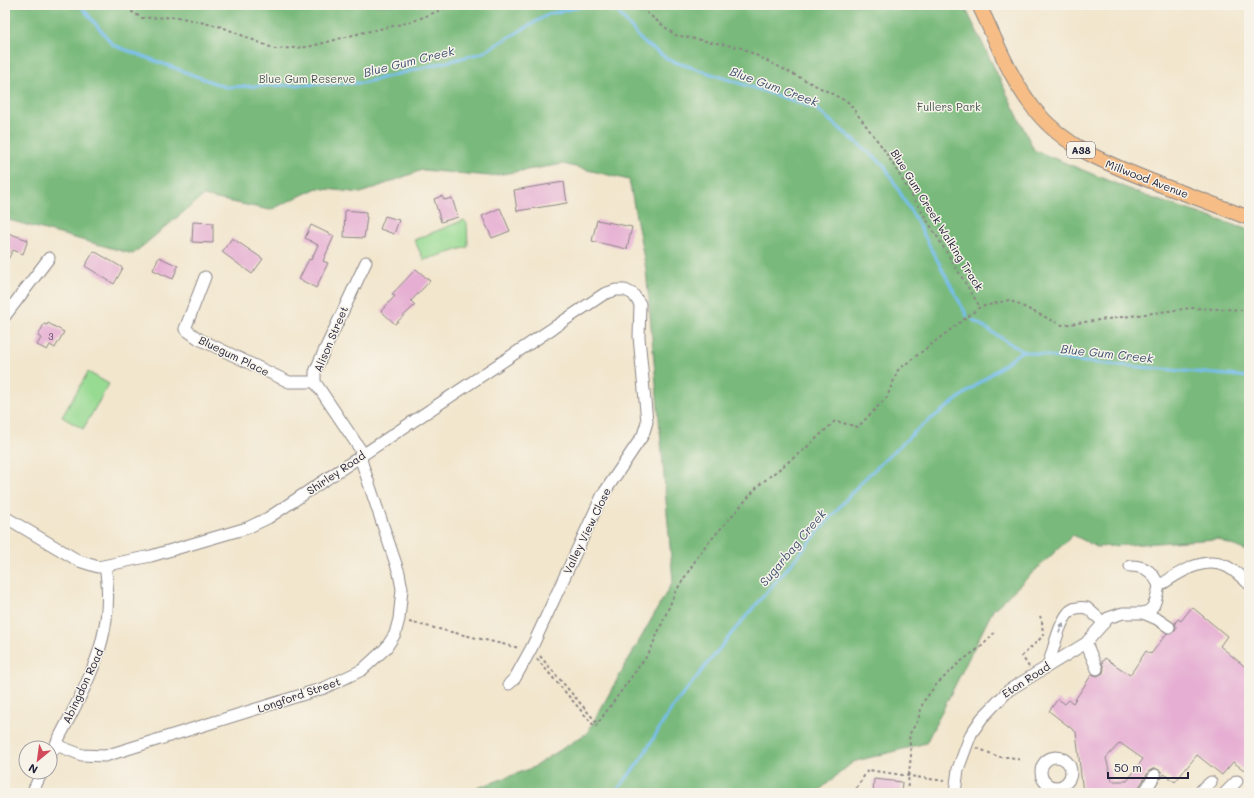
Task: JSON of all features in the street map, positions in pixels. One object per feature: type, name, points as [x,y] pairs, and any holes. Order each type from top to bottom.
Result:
[{"type":"main road","name":"Millwood Avenue","points":[[979,5],[1010,70],[1025,97],[1044,121],[1067,141],[1102,162],[1249,218]]},
{"type":"street","points":[[5,316],[49,258]]},
{"type":"street","name":"Alison Street","points":[[361,456],[360,449],[315,382],[315,372],[366,262]]},
{"type":"street","name":"Bluegum Place","points":[[205,277],[185,330],[199,339],[289,382],[315,382]]},
{"type":"street","name":"Shirley Road","points":[[5,517],[85,564],[98,567],[151,556],[257,524],[604,294],[616,290],[625,290],[633,294],[640,304]]},
{"type":"street","name":"Valley View Close","points":[[509,684],[515,678],[531,649],[602,496],[643,436],[647,422],[647,408],[639,337],[640,304]]},
{"type":"street","name":"Longford Street","points":[[58,746],[82,755],[94,757],[105,756],[302,696],[344,680],[368,666],[389,644],[395,634],[402,602],[399,573],[361,456]]},
{"type":"street","points":[[1143,613],[1151,610],[1154,605],[1159,586],[1174,576],[1208,562],[1224,565],[1249,584]]},
{"type":"street","name":"Abingdon Road","points":[[58,741],[102,648],[105,634],[108,600],[105,566]]},
{"type":"street","points":[[1130,566],[1138,566],[1151,572],[1159,586]]},
{"type":"street","points":[[1048,665],[1061,627],[1069,612],[1074,608],[1087,608],[1104,623]]},
{"type":"street","name":"Eton Road","points":[[955,793],[958,769],[967,744],[982,718],[995,702],[1008,690],[1086,643],[1108,618],[1123,613],[1143,613],[1157,619],[1169,627]]},
{"type":"street","points":[[1086,643],[1097,668]]},
{"type":"street","points":[[1144,793],[1155,775]]},
{"type":"street","points":[[32,793],[38,780]]},
{"type":"street","points":[[1225,793],[1237,781]]},
{"type":"street","points":[[1198,793],[1211,782]]},
{"type":"path","points":[[121,5],[142,18],[178,17],[222,27],[275,49],[308,47],[411,22],[453,5]]},
{"type":"path","name":"Blue Gum Creek Walking Track","points":[[637,5],[675,35],[742,48],[848,102],[883,148],[980,307],[1009,300],[1062,324],[1191,308],[1249,310]]},
{"type":"path","points":[[399,620],[531,649],[597,723],[649,653],[676,591],[702,550],[759,486],[806,448],[834,421],[858,427],[887,397],[898,370],[980,307]]},
{"type":"path","points":[[1033,675],[1022,656],[1043,636],[1042,621],[1040,616]]},
{"type":"path","points":[[908,793],[910,776],[909,735],[918,720],[923,702],[936,685],[960,662],[982,646],[994,633]]},
{"type":"path","points":[[967,744],[998,757],[1010,757],[1021,760]]},
{"type":"path","points":[[853,793],[868,770],[944,781]]},
{"type":"green space","points":[[5,5],[964,5],[1034,150],[1146,196],[1249,230],[1249,552],[1217,539],[1097,547],[1073,535],[993,610],[926,743],[853,762],[816,793],[464,793],[532,768],[587,733],[673,581],[646,269],[629,180],[563,164],[490,176],[422,170],[361,193],[317,188],[270,210],[203,196],[133,254],[5,219]]},
{"type":"green space","points":[[464,220],[467,223],[468,247],[424,260],[414,240]]},
{"type":"green space","points":[[88,372],[109,384],[83,429],[62,417]]},
{"type":"building","points":[[564,182],[567,203],[517,211],[514,190]]},
{"type":"building","points":[[442,196],[444,200],[452,198],[458,217],[441,222],[434,199]]},
{"type":"building","points":[[500,208],[510,231],[492,238],[482,216]]},
{"type":"building","points":[[345,210],[366,212],[367,217],[364,238],[344,237]]},
{"type":"building","points":[[385,216],[399,220],[394,234],[380,229]]},
{"type":"building","points":[[597,220],[632,227],[627,249],[592,241]]},
{"type":"building","points":[[193,222],[213,223],[213,243],[192,242]]},
{"type":"building","points":[[311,225],[334,236],[323,261],[328,263],[316,288],[299,279],[309,259],[311,260],[318,245],[305,238]]},
{"type":"building","points":[[5,232],[28,240],[23,254],[13,250],[5,265]]},
{"type":"building","points":[[232,238],[263,259],[252,274],[222,252]]},
{"type":"building","points":[[94,251],[123,268],[114,284],[85,266]]},
{"type":"building","points":[[159,257],[178,266],[173,279],[153,270]]},
{"type":"building","points":[[416,269],[430,281],[411,301],[415,305],[395,324],[381,311],[395,296],[392,294]]},
{"type":"building","points":[[48,323],[64,332],[55,348],[50,345],[47,350],[37,345],[41,338],[38,336],[44,324],[47,325]]},
{"type":"building","points":[[1192,607],[1227,636],[1220,646],[1249,670],[1249,764],[1244,770],[1233,762],[1222,775],[1197,755],[1175,782],[1164,774],[1161,779],[1161,771],[1155,768],[1149,771],[1137,790],[1137,793],[1083,793],[1076,732],[1049,711],[1058,699],[1065,704],[1069,700],[1073,703],[1092,674],[1097,676],[1103,673],[1104,669],[1102,662],[1105,658],[1130,675],[1146,651],[1151,654],[1167,633],[1175,631],[1175,623],[1178,619],[1181,621]],"holes":[[[1120,743],[1143,759],[1127,781],[1112,781],[1106,758]]]},
{"type":"building","points":[[874,779],[902,782],[901,793],[873,793]]},
{"type":"waterway","name":"Blue Gum Creek","points":[[80,5],[113,45],[225,87],[362,83],[482,53],[549,14],[589,5]]},
{"type":"waterway","name":"Blue Gum Creek","points":[[612,5],[642,41],[669,60],[815,108],[884,165],[916,220],[967,316]]},
{"type":"waterway","name":"Blue Gum Creek","points":[[973,320],[1022,351],[1075,361],[1249,377]]},
{"type":"waterway","name":"Sugarbag Creek","points":[[615,793],[639,762],[672,708],[736,628],[861,482],[919,428],[1022,351]]},
{"type":"park label","name":"Blue Gum Reserve","points":[[307,79]]},
{"type":"park label","name":"Fullers Park","points":[[949,107]]}]
